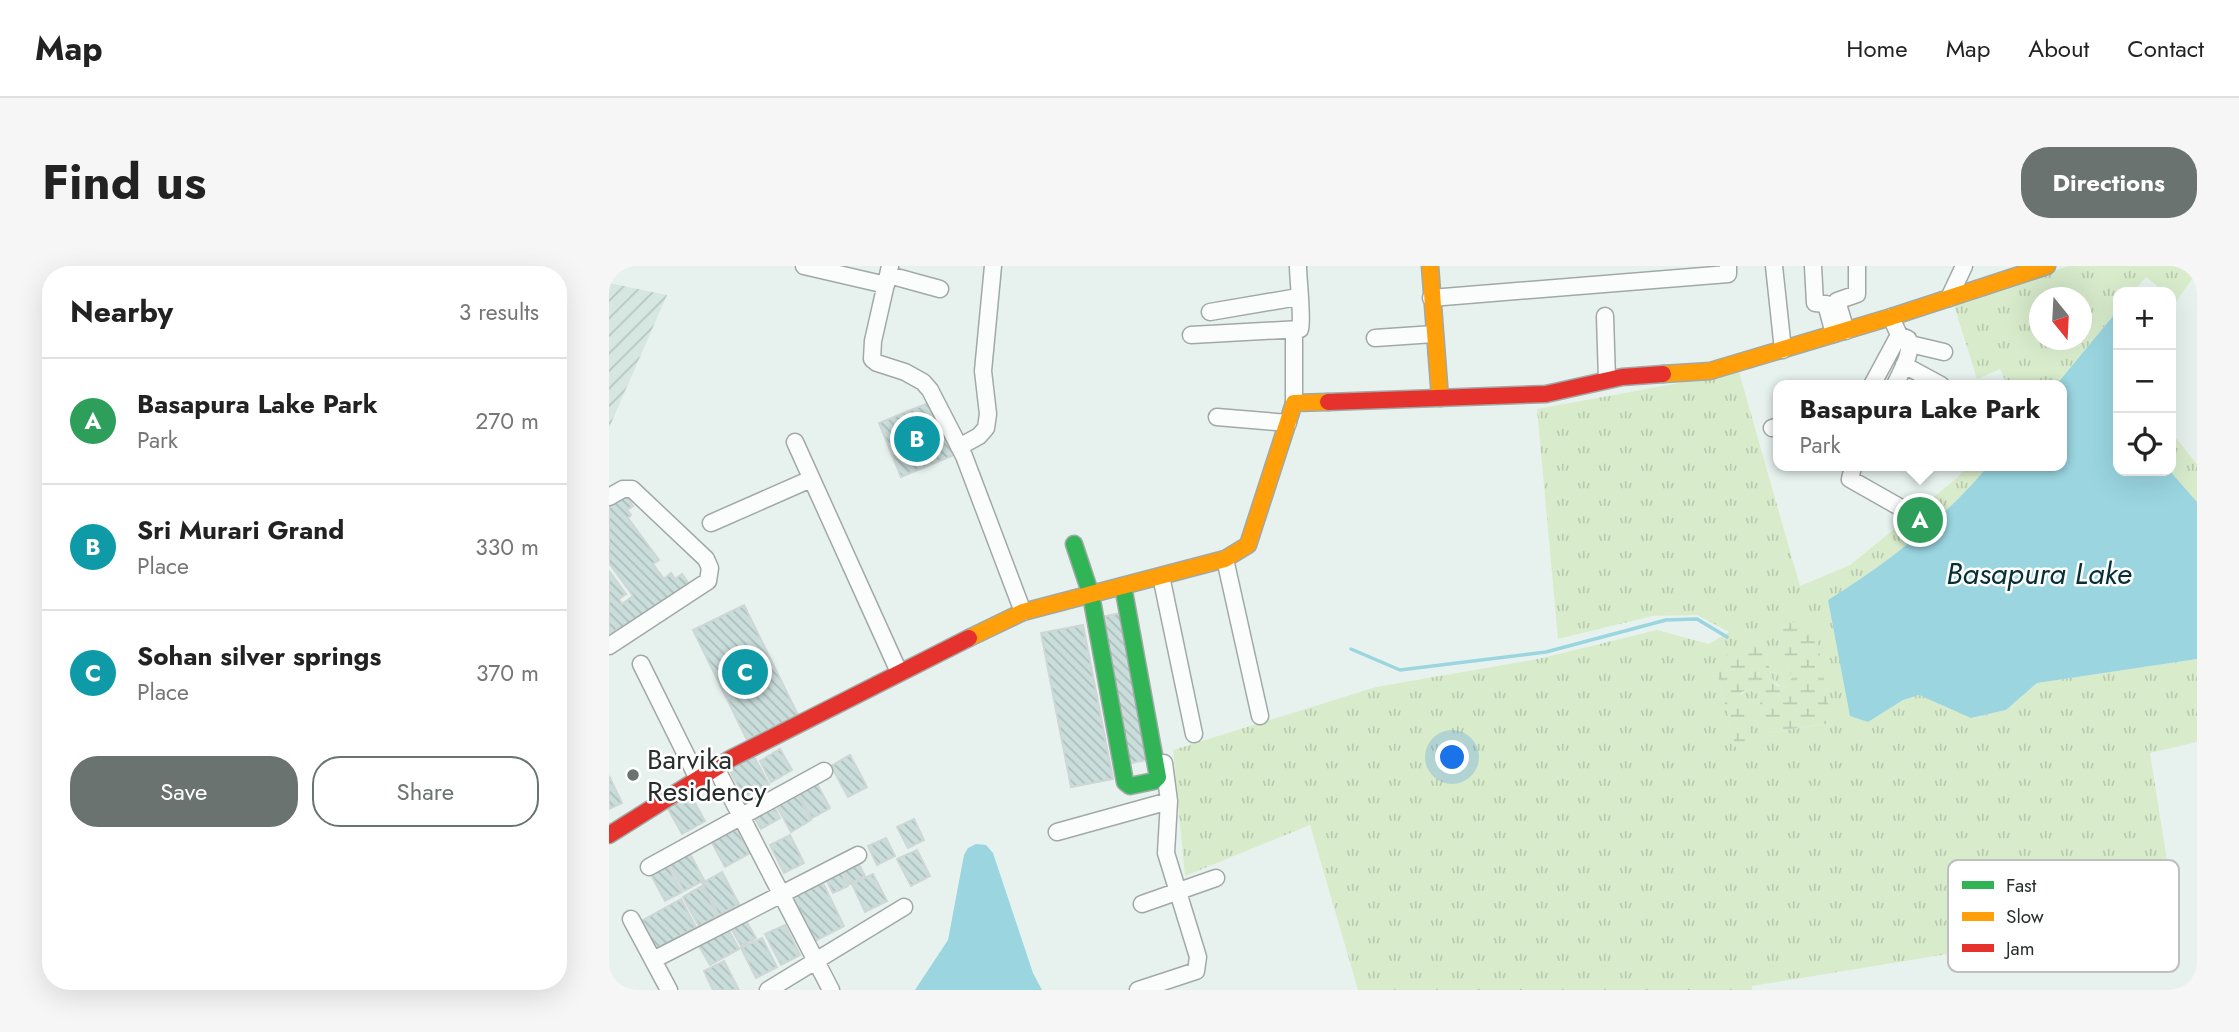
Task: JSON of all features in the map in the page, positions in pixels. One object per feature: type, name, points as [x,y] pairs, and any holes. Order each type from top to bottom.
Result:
[{"type":"street","points":[[804,266],[888,275],[940,289]]},
{"type":"street","points":[[959,447],[979,436],[986,428],[988,414],[983,371],[993,266]]},
{"type":"street","points":[[1191,335],[1300,329],[1299,266]]},
{"type":"street","points":[[1430,266],[1440,398]]},
{"type":"street","points":[[1431,298],[1728,274],[1728,266]]},
{"type":"street","points":[[1774,266],[1783,350]]},
{"type":"street","points":[[1813,266],[1815,303],[1831,302],[1857,294],[1857,266]]},
{"type":"street","points":[[1949,298],[1964,266]]},
{"type":"street","points":[[1294,403],[1546,394],[1622,377],[1710,371],[1840,333],[2047,266]]},
{"type":"street","points":[[888,275],[873,341],[872,359],[905,372],[923,382],[930,390],[959,447],[1023,612]]},
{"type":"street","points":[[1210,312],[1299,298]]},
{"type":"street","points":[[1831,302],[1840,333]]},
{"type":"street","points":[[1605,316],[1607,380]]},
{"type":"street","points":[[1891,317],[1904,339],[1904,365],[1897,380]]},
{"type":"street","points":[[609,835],[716,768],[899,672],[1023,612],[1225,559],[1248,545],[1294,403],[1294,331]]},
{"type":"street","points":[[1375,338],[1434,334]]},
{"type":"street","points":[[1904,339],[1944,352]]},
{"type":"street","points":[[1875,380],[1904,339]]},
{"type":"street","points":[[1904,365],[1932,380]]},
{"type":"street","points":[[1217,416],[1288,423]]},
{"type":"street","points":[[795,442],[899,672]]},
{"type":"street","points":[[1851,471],[1850,479],[1910,513]]},
{"type":"street","points":[[711,523],[811,478]]},
{"type":"street","points":[[609,497],[623,489],[632,489],[706,559],[710,568],[708,581],[609,646]]},
{"type":"street","points":[[1074,544],[1091,594],[1125,782],[1130,786],[1154,781],[1158,777],[1127,585]]},
{"type":"street","points":[[1225,559],[1260,716]]},
{"type":"street","points":[[1161,576],[1194,734]]},
{"type":"street","points":[[1127,585],[1166,772],[1169,801],[1166,853],[1198,957],[1196,971],[1138,990]]},
{"type":"street","points":[[641,664],[698,779]]},
{"type":"street","points":[[716,768],[831,990]]},
{"type":"street","points":[[649,867],[824,771]]},
{"type":"street","points":[[1057,832],[1169,801]]},
{"type":"street","points":[[653,960],[858,856]]},
{"type":"street","points":[[1142,904],[1216,878]]},
{"type":"street","points":[[768,990],[904,907]]},
{"type":"street","points":[[631,919],[669,990]]},
{"type":"shaded area","points":[[609,283],[667,295],[609,428]]},
{"type":"green space","points":[[2069,266],[2197,266],[2197,272],[2176,302],[2176,287],[2158,287],[2146,277],[2137,287],[2113,287],[2113,316],[2092,341],[2092,287],[2029,287],[2029,350],[2085,350],[2060,380],[2005,380],[2000,369],[1977,379],[1953,302]]},
{"type":"green space","points":[[1739,372],[1800,586],[1850,565],[1963,471],[1984,471],[1953,504],[1913,539],[1828,600],[1868,722],[1903,700],[1919,695],[1972,718],[2006,710],[2037,683],[2197,659],[2197,742],[2150,753],[2167,860],[1948,860],[1948,954],[1752,986],[1752,990],[1358,990],[1310,825],[1185,876],[1173,750],[1376,687],[1538,659],[1657,630],[1709,644],[1729,632],[1697,615],[1652,616],[1558,639],[1537,409]],"holes":[[[1777,626],[1826,724],[1768,733],[1758,694],[1747,689],[1740,696],[1736,747],[1717,672],[1760,636],[1773,681],[1781,687],[1788,685],[1792,678]]]},
{"type":"green space","points":[[2176,438],[2197,464],[2197,502],[2174,476]]},
{"type":"green space","points":[[1801,620],[1816,630],[1830,716],[1826,724],[1767,733],[1758,694],[1747,689],[1741,693],[1740,699],[1751,741],[1736,748],[1717,672],[1723,657],[1760,635],[1773,681],[1777,686],[1784,687],[1792,678],[1776,626]]},
{"type":"water","name":"Basapura Lake","points":[[2113,316],[2113,476],[2174,476],[2197,502],[2197,659],[2037,683],[2006,710],[1971,718],[1919,695],[1903,700],[1868,722],[1850,716],[1828,600],[1913,539],[1953,504],[1984,471],[2067,471],[2067,380],[2060,380],[2085,350],[2092,350],[2092,341]]},
{"type":"water","points":[[976,844],[986,845],[993,853],[1033,973],[1042,990],[915,990],[948,940],[964,855],[968,848]]},
{"type":"building","points":[[933,401],[954,455],[901,477],[879,423]]},
{"type":"building","points":[[625,495],[633,506],[627,510],[631,515],[628,518],[659,560],[653,564],[664,579],[671,573],[675,579],[682,574],[689,584],[622,633],[619,628],[609,635],[609,571],[626,594],[619,599],[622,604],[633,596],[609,563],[609,507]]},
{"type":"building","points":[[744,605],[798,715],[747,740],[693,630]]},
{"type":"building","points":[[1125,612],[1153,759],[1125,764],[1097,618]]},
{"type":"building","points":[[1083,625],[1113,779],[1071,787],[1041,633]]},
{"type":"building","points":[[780,749],[792,770],[771,782],[760,761]]},
{"type":"building","points":[[753,755],[769,784],[744,797],[729,769]]},
{"type":"building","points":[[850,755],[867,787],[848,797],[831,766]]},
{"type":"building","points":[[609,776],[622,803],[609,809]]},
{"type":"building","points":[[817,784],[830,808],[812,818],[798,794]]},
{"type":"building","points":[[690,794],[705,821],[682,834],[667,807]]},
{"type":"building","points":[[797,794],[811,820],[791,832],[777,806]]},
{"type":"building","points":[[772,802],[780,818],[761,829],[752,813]]},
{"type":"building","points":[[914,819],[924,840],[908,848],[897,827]]},
{"type":"building","points":[[735,826],[750,853],[725,867],[710,839]]},
{"type":"building","points":[[790,835],[804,863],[784,873],[770,845]]},
{"type":"building","points":[[886,838],[895,856],[877,865],[868,846]]},
{"type":"building","points":[[917,850],[930,876],[911,886],[897,859]]},
{"type":"building","points":[[689,852],[704,880],[684,891],[669,863]]},
{"type":"building","points":[[856,859],[865,876],[849,884],[841,867]]},
{"type":"building","points":[[667,864],[682,892],[665,901],[650,873]]},
{"type":"building","points":[[839,869],[848,886],[833,893],[824,876]]},
{"type":"building","points":[[722,872],[739,904],[719,915],[702,883]]},
{"type":"building","points":[[873,874],[887,901],[865,912],[852,884]]},
{"type":"building","points":[[821,879],[844,926],[815,941],[791,893]]},
{"type":"building","points":[[702,886],[718,915],[699,926],[683,897]]},
{"type":"building","points":[[681,899],[696,927],[651,952],[636,924]]},
{"type":"building","points":[[745,919],[756,938],[741,946],[731,928]]},
{"type":"building","points":[[785,925],[800,955],[781,965],[765,934]]},
{"type":"building","points":[[727,927],[739,949],[710,965],[698,944]]},
{"type":"building","points":[[762,938],[777,967],[756,978],[741,948]]},
{"type":"building","points":[[724,961],[739,990],[713,990],[704,971]]},
{"type":"waterway","points":[[1351,649],[1400,670],[1546,652],[1666,620],[1697,619],[1727,637]]},
{"type":"traffic: fast","points":[[1074,544],[1091,595],[1125,782],[1130,786],[1154,781],[1158,777],[1123,586]]},
{"type":"traffic: slow","points":[[1430,266],[1440,398]]},
{"type":"traffic: slow","points":[[1663,374],[1710,371],[1891,317],[2047,266]]},
{"type":"traffic: slow","points":[[969,638],[1023,612],[1225,559],[1248,545],[1294,403],[1328,402]]},
{"type":"traffic: jam","points":[[1328,402],[1546,394],[1622,377],[1663,374]]},
{"type":"traffic: jam","points":[[609,835],[730,759],[969,638]]},
{"type":"place","name":"Sri Murari Grand","points":[[917,439]]},
{"type":"place","name":"Basapura Lake Park","points":[[1920,520]]},
{"type":"place","name":"Sohan silver springs","points":[[745,672]]},
{"type":"place","name":"Barvika Residency","points":[[633,775]]}]
